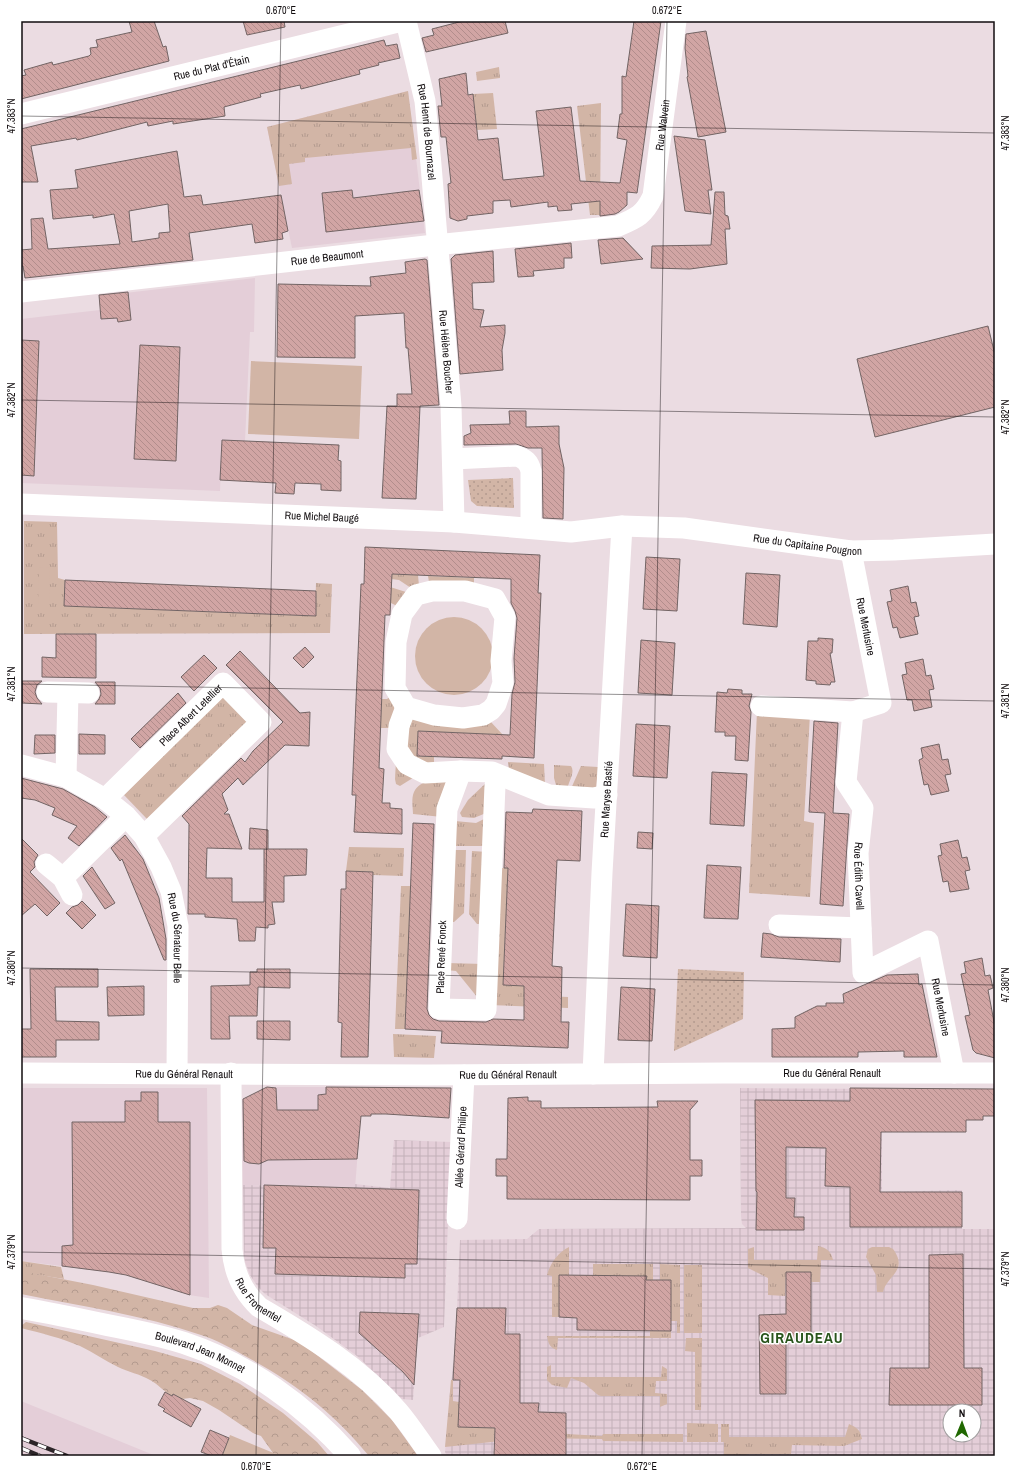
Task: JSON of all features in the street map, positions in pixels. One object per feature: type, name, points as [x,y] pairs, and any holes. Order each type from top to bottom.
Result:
[{"type":"main road","name":"Boulevard Jean Monnet","points":[[21,1308],[155,1335],[186,1344],[226,1360],[264,1381],[288,1398],[336,1440],[350,1456]]},
{"type":"street","name":"Rue du Plat d'Étain","points":[[21,114],[402,21]]},
{"type":"street","name":"Rue Henri de Bournazel","points":[[406,21],[425,100],[438,244]]},
{"type":"street","name":"Rue Walvein","points":[[633,220],[642,214],[648,207],[653,196],[676,21]]},
{"type":"street","name":"Rue de Beaumont","points":[[21,292],[438,244],[618,226],[633,220]]},
{"type":"street","name":"Rue Hélène Boucher","points":[[438,244],[451,406],[454,522]]},
{"type":"street","points":[[453,459],[517,456],[526,461],[530,465],[531,470],[531,528]]},
{"type":"street","name":"Rue Michel Baugé","points":[[21,504],[454,522],[571,532],[622,526]]},
{"type":"street","name":"Rue du Capitaine Pougnon","points":[[622,526],[684,528],[851,551],[995,544]]},
{"type":"street","name":"Rue Maryse Bastié","points":[[593,1074],[622,526]]},
{"type":"street","name":"Rue Merlusine","points":[[851,551],[881,703],[853,712]]},
{"type":"street","points":[[432,591],[465,591],[495,599],[505,617],[501,662],[503,682],[496,704],[491,710],[483,715],[463,718],[434,715],[406,707],[395,688],[396,642],[402,614],[416,595],[432,591]]},
{"type":"street","name":"Place Albert Letellier","points":[[105,799],[223,683],[261,722],[144,836]]},
{"type":"street","points":[[47,692],[90,693]]},
{"type":"street","points":[[66,777],[68,693]]},
{"type":"street","points":[[761,706],[853,712]]},
{"type":"street","points":[[406,707],[399,726],[397,749],[407,764],[424,773],[461,771],[492,772],[549,795],[594,798],[607,795]]},
{"type":"street","name":"Rue Édith Cavell","points":[[853,712],[846,782],[863,808],[858,854],[863,973],[928,941]]},
{"type":"street","name":"Rue du Sénateur Belle","points":[[21,765],[66,777],[105,799],[126,816],[144,836],[165,876],[171,892],[178,926],[177,1073]]},
{"type":"street","name":"Place René Fonck","points":[[461,771],[447,809],[439,1009],[486,1010],[495,785],[500,776]]},
{"type":"street","points":[[46,864],[68,886],[126,816]]},
{"type":"street","points":[[779,925],[861,928]]},
{"type":"street","name":"Rue Merlusine","points":[[928,941],[954,1073]]},
{"type":"street","name":"Rue du Général Renault","points":[[21,1073],[464,1075],[995,1073]]},
{"type":"street","name":"Rue Fromentel","points":[[231,1073],[232,1249],[233,1262],[241,1285],[246,1294],[259,1307],[316,1341],[358,1372],[399,1412],[431,1456]]},
{"type":"street","name":"Allée Gérard Philipe","points":[[457,1219],[464,1075]]},
{"type":"shaded area","points":[[408,91],[425,233],[292,248],[267,127]]},
{"type":"shaded area","points":[[255,278],[254,332],[250,332],[245,441],[222,440],[220,491],[21,483],[21,319],[100,310],[99,296]]},
{"type":"shaded area","points":[[267,1087],[363,1087],[355,1188],[243,1185],[242,1100]]},
{"type":"shaded area","points":[[21,1088],[207,1088],[209,1298],[189,1295],[126,1275],[21,1261]]},
{"type":"shaded area","points":[[740,1088],[882,1089],[882,1192],[962,1190],[962,1229],[995,1229],[995,1456],[447,1456],[445,1452],[456,1332],[460,1240],[527,1239],[539,1229],[746,1228],[742,1224]]},
{"type":"shaded area","points":[[394,1140],[451,1142],[444,1327],[418,1338],[413,1400],[402,1399],[357,1356],[316,1326],[265,1294],[250,1275],[245,1262],[244,1251],[243,1185],[354,1188],[355,1184],[390,1188]]},
{"type":"shaded area","points":[[21,1401],[156,1456],[21,1456]]},
{"type":"green space","points":[[499,67],[500,78],[477,81],[476,72]]},
{"type":"green space","points":[[408,91],[417,159],[412,160],[411,148],[305,158],[305,162],[289,164],[292,184],[279,186],[267,127]]},
{"type":"green space","points":[[493,93],[497,129],[477,130],[473,94]]},
{"type":"green space","points":[[601,103],[600,215],[590,215],[577,106]]},
{"type":"green space","points":[[251,361],[362,366],[359,439],[248,434]]},
{"type":"green space","points":[[513,478],[514,508],[477,506],[471,501],[468,480]]},
{"type":"green space","points":[[24,521],[57,522],[58,578],[65,580],[64,606],[315,616],[316,583],[332,584],[330,633],[24,634]]},
{"type":"green space","points":[[39,567],[50,568],[49,607],[38,607]]},
{"type":"green space","points":[[392,574],[418,575],[419,586],[414,590],[399,580],[391,579]]},
{"type":"green space","points":[[428,576],[474,578],[474,585],[430,588]]},
{"type":"green space","points":[[387,586],[406,592],[397,606],[386,602]]},
{"type":"green space","points":[[446,617],[462,617],[476,623],[487,634],[493,648],[493,664],[487,678],[476,689],[462,695],[446,695],[432,689],[421,678],[415,664],[415,648],[421,634],[432,623]]},
{"type":"green space","points":[[223,696],[248,723],[147,819],[124,795]]},
{"type":"green space","points":[[391,696],[400,703],[391,728],[380,728],[382,699],[387,699]]},
{"type":"green space","points":[[757,711],[810,714],[804,821],[814,823],[810,897],[749,893]]},
{"type":"green space","points":[[413,716],[490,721],[503,735],[418,731],[417,756],[434,757],[434,764],[420,766],[400,738]]},
{"type":"green space","points":[[396,761],[416,776],[400,786],[396,784],[395,779]]},
{"type":"green space","points":[[508,762],[544,764],[545,785],[509,770]]},
{"type":"green space","points":[[554,765],[571,766],[572,773],[568,786],[564,788],[556,785],[554,778]]},
{"type":"green space","points":[[581,766],[598,767],[596,792],[570,791]]},
{"type":"green space","points":[[451,777],[442,817],[413,814],[412,803],[414,792],[421,784],[430,780]]},
{"type":"green space","points":[[486,783],[486,813],[474,818],[462,817],[460,813],[468,800]]},
{"type":"green space","points":[[484,819],[487,846],[455,846],[455,821],[476,823]]},
{"type":"green space","points":[[349,847],[404,848],[403,876],[373,875],[373,872],[346,871]]},
{"type":"green space","points":[[454,850],[466,850],[464,913],[454,922],[447,922]]},
{"type":"green space","points":[[472,851],[488,852],[485,924],[477,924],[469,914]]},
{"type":"green space","points":[[494,868],[508,868],[503,985],[524,986],[524,995],[568,997],[568,1008],[489,1005]]},
{"type":"green space","points":[[401,886],[411,886],[405,1029],[395,1029]]},
{"type":"green space","points":[[447,963],[484,964],[482,1003],[456,971],[446,970]]},
{"type":"green space","points":[[678,969],[744,972],[743,1019],[674,1051]]},
{"type":"green space","points":[[393,1034],[436,1036],[434,1058],[394,1057]]},
{"type":"green space","points":[[818,1246],[828,1250],[833,1260],[821,1260],[820,1282],[811,1282],[811,1272],[786,1272],[785,1296],[768,1295],[768,1278],[748,1268],[748,1249],[754,1247],[754,1260],[817,1260]]},
{"type":"green space","points":[[569,1247],[569,1276],[559,1276],[559,1317],[552,1317],[552,1276],[547,1275],[555,1259],[561,1252]]},
{"type":"green space","points":[[872,1247],[889,1247],[893,1249],[899,1263],[896,1272],[888,1281],[883,1292],[877,1292],[876,1275],[866,1257],[868,1249]]},
{"type":"green space","points":[[21,1261],[61,1267],[64,1279],[21,1272]]},
{"type":"green space","points":[[593,1264],[653,1264],[653,1280],[646,1280],[647,1276],[593,1276]]},
{"type":"green space","points":[[660,1264],[680,1265],[680,1333],[677,1333],[677,1321],[671,1321],[671,1281],[660,1280]]},
{"type":"green space","points":[[684,1265],[702,1265],[702,1333],[684,1333]]},
{"type":"green space","points":[[21,1271],[93,1285],[193,1308],[210,1308],[218,1305],[227,1308],[252,1325],[300,1342],[362,1390],[392,1420],[418,1456],[369,1456],[342,1426],[297,1388],[263,1366],[213,1339],[134,1316],[21,1294]]},
{"type":"green space","points":[[26,1322],[155,1351],[201,1364],[240,1384],[283,1413],[317,1442],[329,1456],[281,1456],[273,1453],[261,1436],[253,1433],[203,1401],[190,1398],[182,1399],[173,1394],[172,1396],[156,1383],[118,1367],[80,1346],[58,1338],[21,1328],[21,1326]]},
{"type":"green space","points":[[650,1331],[671,1331],[671,1338],[558,1338],[557,1350],[550,1345],[547,1336],[650,1336]]},
{"type":"green space","points":[[686,1338],[702,1338],[701,1410],[695,1410],[695,1352],[685,1351]]},
{"type":"green space","points":[[551,1365],[551,1377],[661,1377],[662,1366],[667,1369],[667,1381],[656,1381],[655,1393],[667,1394],[667,1404],[660,1407],[660,1396],[601,1396],[584,1383],[571,1378],[567,1388],[552,1385],[547,1380],[547,1367]]},
{"type":"green space","points":[[451,1380],[453,1380],[453,1401],[459,1402],[459,1427],[566,1429],[567,1434],[602,1436],[603,1434],[683,1434],[683,1442],[530,1438],[445,1447]]},
{"type":"green space","points":[[687,1423],[718,1424],[718,1442],[687,1442]]},
{"type":"green space","points":[[721,1424],[729,1424],[729,1437],[845,1437],[849,1424],[858,1430],[862,1439],[844,1446],[792,1445],[791,1454],[747,1454],[746,1456],[724,1456],[724,1442],[721,1442]]},
{"type":"green space","points":[[230,1435],[281,1456],[222,1456]]},
{"type":"building","points":[[129,21],[154,21],[163,47],[166,46],[169,61],[21,99],[21,76],[26,75],[24,70],[52,62],[53,65],[89,56],[91,54],[90,48],[98,47],[96,40],[132,32]]},
{"type":"building","points":[[243,21],[284,21],[285,27],[247,35]]},
{"type":"building","points":[[463,21],[505,21],[508,33],[426,52],[422,38],[434,35],[432,29]]},
{"type":"building","points":[[634,21],[661,21],[637,193],[627,192],[627,205],[615,214],[600,216],[600,201],[571,204],[572,210],[558,211],[557,206],[548,207],[548,202],[511,207],[510,200],[493,201],[493,213],[467,216],[467,219],[458,221],[450,218],[448,184],[451,183],[446,137],[441,137],[438,106],[442,106],[439,79],[466,73],[468,95],[473,94],[478,140],[498,138],[503,180],[544,176],[536,111],[571,107],[580,181],[620,183],[627,140],[617,138],[620,114],[622,114],[622,76],[626,77]]},
{"type":"building","points":[[706,31],[726,132],[698,137],[687,77],[685,48],[686,34]]},
{"type":"building","points":[[384,40],[386,46],[397,44],[400,58],[378,63],[379,65],[359,70],[360,74],[301,89],[300,85],[260,94],[261,97],[224,107],[225,116],[173,124],[173,121],[148,126],[147,122],[77,140],[76,138],[31,146],[38,182],[21,182],[21,129]]},
{"type":"building","points":[[674,136],[705,140],[712,190],[708,190],[711,214],[685,211]]},
{"type":"building","points":[[177,151],[184,197],[201,195],[203,205],[281,195],[288,231],[282,233],[283,239],[255,243],[252,224],[189,233],[193,260],[25,278],[23,266],[21,266],[21,250],[32,249],[31,219],[43,218],[48,249],[120,244],[114,214],[93,218],[93,215],[53,219],[50,190],[78,188],[75,170]],"holes":[[[168,204],[170,232],[159,233],[159,238],[132,242],[129,211]]]},
{"type":"building","points":[[352,190],[353,198],[419,190],[424,221],[326,232],[322,193]]},
{"type":"building","points":[[715,192],[724,192],[725,215],[728,216],[730,229],[725,229],[727,264],[690,269],[651,268],[652,246],[711,245]]},
{"type":"building","points":[[623,238],[643,259],[601,264],[598,240]]},
{"type":"building","points":[[571,243],[572,258],[564,258],[564,268],[533,271],[534,276],[518,277],[515,249]]},
{"type":"building","points":[[493,251],[494,282],[472,283],[473,309],[484,310],[480,327],[505,325],[502,350],[503,370],[460,374],[451,259],[455,255]]},
{"type":"building","points":[[427,260],[439,405],[420,406],[416,499],[382,498],[387,406],[397,406],[397,394],[412,394],[408,348],[406,348],[404,313],[355,316],[355,358],[277,357],[278,284],[371,286],[370,277],[406,273],[405,262]]},
{"type":"building","points":[[128,292],[131,320],[118,322],[117,318],[101,319],[99,295]]},
{"type":"building","points":[[988,326],[995,355],[995,407],[875,437],[857,359]]},
{"type":"building","points":[[21,340],[39,341],[34,476],[21,475]]},
{"type":"building","points":[[140,345],[180,347],[176,461],[134,459]]},
{"type":"building","points":[[509,411],[526,411],[526,427],[559,426],[559,444],[564,468],[563,519],[543,518],[542,448],[528,448],[516,444],[464,445],[464,436],[471,433],[470,425],[510,424]]},
{"type":"building","points":[[222,440],[339,445],[338,460],[341,461],[341,491],[321,490],[321,484],[295,483],[294,494],[275,493],[276,483],[220,480]]},
{"type":"building","points":[[365,547],[540,555],[538,593],[541,593],[534,758],[502,756],[502,759],[417,756],[418,731],[510,735],[512,694],[515,682],[514,658],[517,618],[511,603],[511,579],[392,574],[390,615],[385,615],[379,768],[384,769],[382,803],[390,803],[390,808],[402,809],[402,834],[354,832],[356,795],[352,795],[361,584],[364,584]]},
{"type":"building","points":[[646,557],[680,559],[677,611],[643,609]]},
{"type":"building","points":[[746,573],[780,575],[777,627],[743,624]]},
{"type":"building","points":[[65,580],[316,591],[316,616],[64,606]]},
{"type":"building","points":[[908,586],[911,603],[916,602],[919,616],[914,617],[918,634],[900,638],[897,627],[893,628],[887,602],[892,601],[890,590]]},
{"type":"building","points":[[56,634],[96,634],[96,678],[42,677],[42,657],[56,658]]},
{"type":"building","points":[[818,638],[833,639],[832,653],[830,653],[835,682],[831,682],[830,685],[816,684],[816,681],[806,680],[808,641],[818,641]]},
{"type":"building","points":[[641,640],[675,643],[672,695],[638,693]]},
{"type":"building","points":[[305,647],[314,657],[303,668],[293,658]]},
{"type":"building","points":[[240,651],[300,713],[310,712],[309,746],[285,745],[243,785],[238,778],[222,794],[228,810],[224,814],[229,814],[242,849],[207,848],[206,878],[232,878],[232,902],[264,902],[264,849],[307,849],[306,875],[284,876],[284,902],[272,902],[275,924],[268,925],[268,928],[256,927],[255,941],[239,941],[237,919],[205,917],[205,914],[188,914],[189,824],[182,816],[241,758],[245,762],[253,751],[283,722],[226,665]]},
{"type":"building","points":[[204,655],[217,668],[194,691],[181,677]]},
{"type":"building","points":[[923,659],[926,676],[931,675],[934,689],[929,690],[932,707],[914,711],[912,700],[907,700],[902,675],[907,674],[905,663]]},
{"type":"building","points":[[22,681],[42,681],[37,685],[35,692],[37,698],[42,704],[22,703]]},
{"type":"building","points":[[95,682],[115,682],[115,704],[95,704],[101,694],[100,688]]},
{"type":"building","points":[[728,689],[742,690],[742,694],[752,694],[749,706],[751,712],[748,761],[735,760],[736,736],[725,736],[725,732],[715,732],[717,692],[727,693]]},
{"type":"building","points":[[178,693],[186,703],[140,748],[131,739]]},
{"type":"building","points":[[814,721],[838,723],[833,813],[849,814],[843,906],[820,904],[825,813],[809,812]]},
{"type":"building","points":[[636,724],[670,726],[667,778],[633,776]]},
{"type":"building","points":[[79,734],[105,735],[105,754],[79,754]]},
{"type":"building","points":[[35,735],[55,735],[55,753],[34,754]]},
{"type":"building","points":[[939,744],[942,760],[948,759],[951,774],[945,775],[949,791],[931,795],[928,784],[924,785],[919,760],[923,758],[921,748]]},
{"type":"building","points":[[712,772],[747,774],[744,826],[710,824]]},
{"type":"building","points":[[21,778],[63,789],[95,807],[107,817],[79,846],[68,838],[77,826],[52,815],[55,808],[35,800],[21,798]]},
{"type":"building","points":[[533,809],[582,811],[580,861],[557,860],[552,966],[562,967],[561,1022],[569,1022],[568,1048],[441,1043],[442,1031],[405,1029],[413,823],[434,824],[427,1009],[429,1015],[433,1019],[439,1021],[486,1022],[493,1019],[524,1020],[524,986],[503,985],[508,868],[504,868],[506,812],[532,813]]},
{"type":"building","points":[[250,828],[268,830],[268,849],[249,849]]},
{"type":"building","points":[[638,832],[653,833],[652,849],[637,848]]},
{"type":"building","points":[[125,835],[143,859],[159,898],[166,939],[166,960],[164,960],[122,859],[120,861],[111,848]]},
{"type":"building","points":[[21,838],[38,855],[34,862],[35,867],[30,872],[60,903],[47,916],[35,904],[21,916]]},
{"type":"building","points":[[958,840],[962,858],[967,857],[970,870],[965,871],[969,889],[950,892],[948,881],[943,882],[938,856],[942,855],[940,844]]},
{"type":"building","points":[[707,865],[741,867],[738,919],[704,918]]},
{"type":"building","points":[[92,867],[115,903],[105,909],[83,876]]},
{"type":"building","points":[[346,871],[373,872],[368,1057],[341,1057],[342,1023],[338,1022],[341,889],[346,889]]},
{"type":"building","points":[[82,901],[96,915],[82,929],[66,913]]},
{"type":"building","points":[[626,904],[659,906],[657,958],[623,956]]},
{"type":"building","points":[[763,933],[779,937],[841,939],[840,962],[761,957]]},
{"type":"building","points":[[982,958],[985,976],[990,975],[993,988],[988,990],[995,1027],[995,1058],[976,1053],[973,1050],[965,1016],[970,1015],[961,974],[966,973],[964,962]]},
{"type":"building","points":[[30,969],[98,969],[98,987],[55,987],[56,1021],[99,1022],[99,1040],[56,1040],[56,1057],[21,1057],[21,1029],[31,1029]]},
{"type":"building","points":[[257,969],[290,969],[290,988],[258,987],[257,1016],[229,1016],[230,1039],[211,1039],[211,986],[250,985],[250,972],[257,972]]},
{"type":"building","points":[[918,974],[919,985],[922,984],[937,1057],[904,1057],[904,1051],[858,1052],[858,1057],[772,1057],[772,1029],[795,1028],[795,1017],[817,1006],[826,1006],[826,1003],[844,1003],[843,994],[887,975]]},
{"type":"building","points":[[144,986],[144,1015],[108,1016],[107,987]]},
{"type":"building","points":[[621,987],[655,989],[652,1041],[618,1040]]},
{"type":"building","points":[[257,1021],[290,1021],[290,1040],[257,1039]]},
{"type":"building","points":[[267,1087],[276,1088],[277,1110],[318,1110],[318,1095],[326,1094],[326,1087],[451,1088],[449,1118],[386,1114],[361,1116],[357,1159],[268,1160],[259,1164],[249,1163],[244,1161],[243,1099]]},
{"type":"building","points":[[850,1088],[995,1089],[995,1116],[983,1116],[983,1120],[966,1120],[966,1132],[881,1132],[880,1192],[962,1192],[962,1227],[850,1227],[850,1187],[825,1186],[826,1148],[786,1147],[786,1198],[795,1198],[794,1217],[804,1217],[804,1230],[756,1230],[757,1192],[755,1100],[850,1101]]},
{"type":"building","points":[[141,1092],[158,1092],[158,1122],[190,1122],[190,1295],[126,1275],[62,1266],[62,1246],[73,1245],[72,1122],[125,1122],[125,1101],[141,1101]]},
{"type":"building","points":[[528,1097],[528,1101],[541,1101],[541,1108],[658,1107],[657,1101],[698,1101],[690,1110],[690,1160],[702,1160],[702,1176],[690,1176],[690,1200],[507,1199],[507,1176],[496,1176],[496,1159],[507,1159],[508,1098]]},
{"type":"building","points":[[264,1185],[419,1190],[417,1264],[405,1264],[405,1278],[275,1274],[276,1248],[263,1248]]},
{"type":"building","points":[[963,1254],[964,1368],[982,1368],[982,1403],[889,1405],[890,1368],[929,1368],[929,1255]]},
{"type":"building","points":[[786,1272],[811,1272],[811,1340],[786,1341],[786,1394],[760,1394],[759,1315],[786,1314]]},
{"type":"building","points":[[559,1275],[647,1276],[646,1280],[671,1280],[671,1331],[577,1330],[577,1318],[559,1317]]},
{"type":"building","points":[[457,1308],[506,1308],[505,1334],[520,1334],[520,1403],[539,1403],[538,1412],[566,1413],[566,1456],[494,1456],[495,1428],[458,1427],[460,1380],[453,1380]]},
{"type":"building","points":[[360,1312],[419,1314],[414,1385],[403,1372],[359,1333]]},
{"type":"building","points":[[165,1392],[172,1396],[173,1394],[201,1409],[191,1427],[163,1411],[165,1409],[158,1405]]},
{"type":"building","points":[[210,1430],[229,1438],[222,1456],[212,1456],[201,1452]]},
{"type":"railway","points":[[21,1438],[67,1456]]},
{"type":"railway","points":[[21,1448],[40,1456]]},
{"type":"district","name":"GIRAUDEAU","points":[[802,1337]]}]
